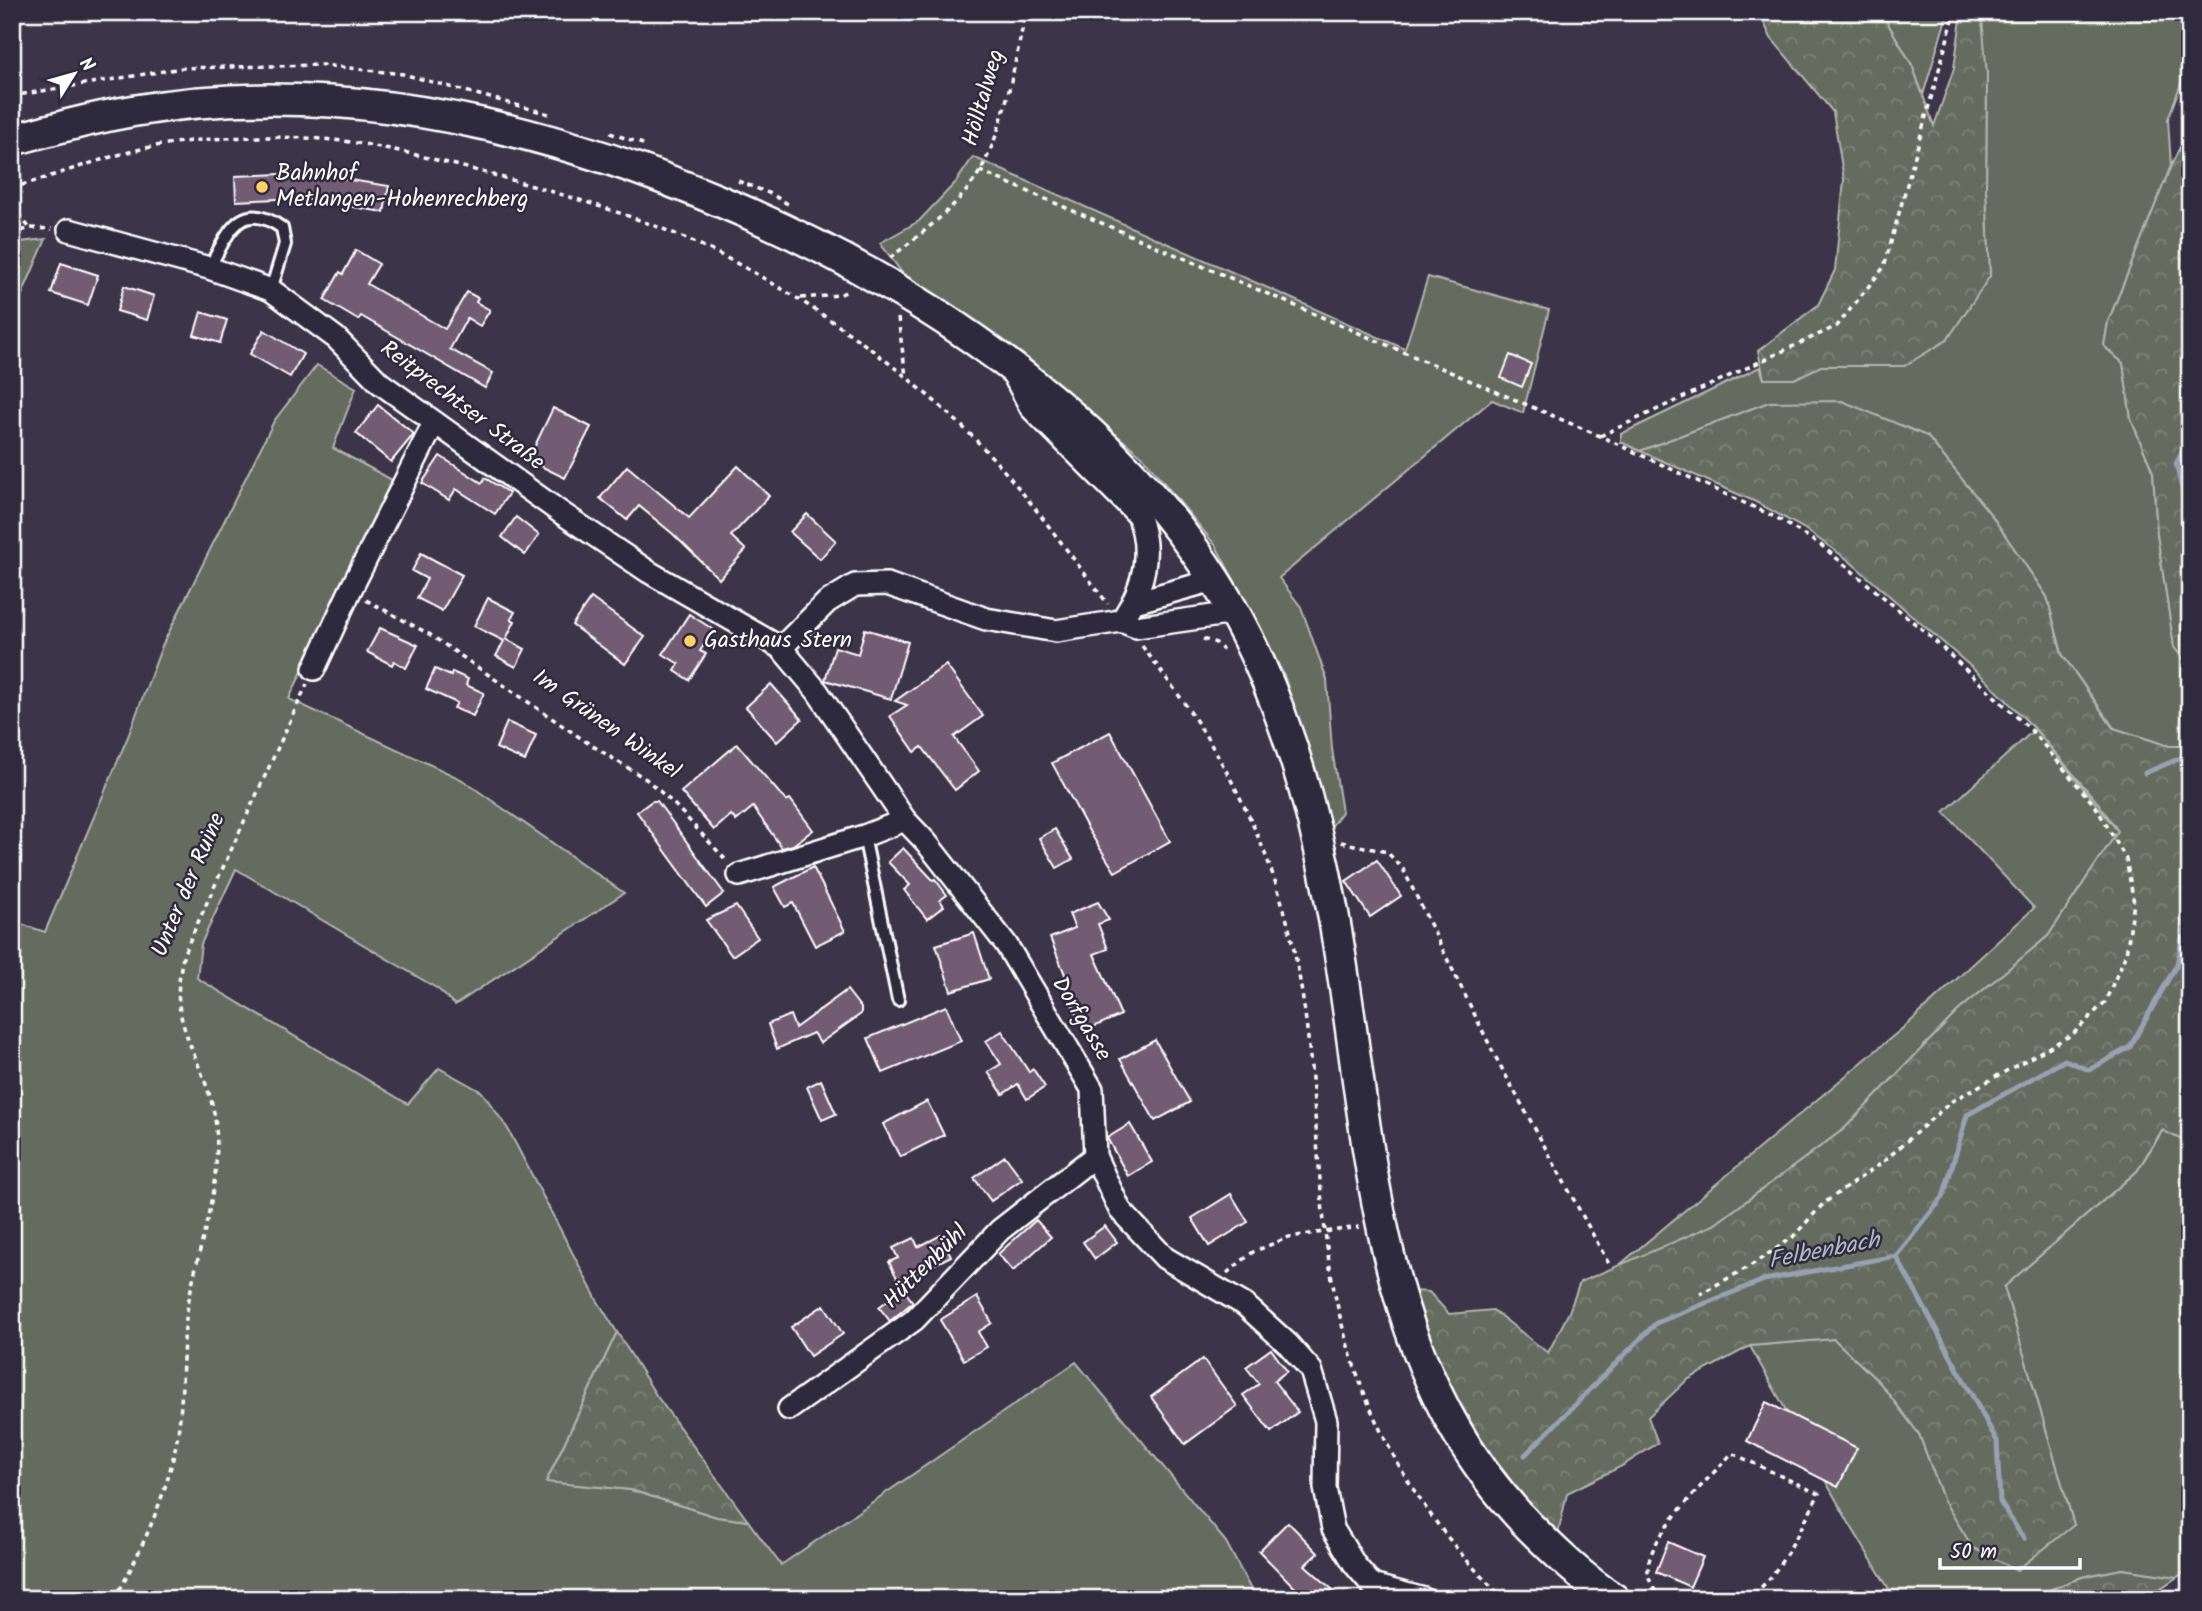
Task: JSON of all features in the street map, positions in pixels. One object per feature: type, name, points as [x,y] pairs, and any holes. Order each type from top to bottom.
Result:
[{"type":"main road","points":[[12,140],[136,110],[209,102],[281,99],[374,104],[554,141],[629,165],[753,215],[877,277],[1008,364],[1057,404],[1139,483],[1177,528],[1234,613],[1256,655],[1277,706],[1300,771],[1318,838],[1346,990],[1377,1211],[1392,1276],[1436,1394],[1471,1454],[1511,1507],[1550,1546],[1614,1599]]},
{"type":"street","name":"Reitprechtser Straße","points":[[69,230],[209,268],[271,290],[335,338],[380,383],[434,423],[649,572],[781,648]]},
{"type":"street","points":[[1008,364],[1031,408],[1138,515],[1146,534],[1147,555],[1135,602],[1121,621]]},
{"type":"street","points":[[314,669],[434,423]]},
{"type":"street","points":[[1135,602],[1214,580]]},
{"type":"street","points":[[781,648],[827,602],[855,585],[887,584],[986,619],[1056,631],[1121,621],[1136,627],[1234,613]]},
{"type":"street","points":[[803,626],[804,675]]},
{"type":"street","name":"Dorfgasse","points":[[781,648],[817,691],[905,820],[926,842],[1006,944],[1092,1088],[1095,1156],[1120,1210],[1165,1258],[1245,1305],[1311,1370],[1326,1421],[1325,1488],[1333,1529],[1355,1565],[1372,1585],[1424,1599]]},
{"type":"street","points":[[739,875],[864,836],[905,820]]},
{"type":"street","name":"Hüttenbühl","points":[[789,1409],[914,1320],[960,1275],[1000,1230],[1095,1156]]},
{"type":"lane","points":[[209,268],[232,227],[241,219],[254,216],[268,218],[282,228],[285,244],[271,290]]},
{"type":"lane","points":[[1094,469],[1139,483]]},
{"type":"lane","points":[[864,836],[898,1000]]},
{"type":"path","name":"Hölltalweg","points":[[877,277],[887,261],[932,225],[967,190],[980,171],[1000,119],[1026,12]]},
{"type":"path","points":[[1600,436],[1837,326],[1884,267],[1955,12]]},
{"type":"path","points":[[12,188],[118,155],[182,142],[256,138],[324,139],[427,158],[516,181],[628,216],[692,241],[737,263],[849,332],[953,418],[1013,482],[1189,710],[1216,755],[1258,839],[1292,939],[1302,993],[1318,1133],[1325,1230],[1342,1326],[1356,1371],[1393,1457],[1423,1506],[1451,1542],[1504,1599]]},
{"type":"path","points":[[980,171],[1600,436],[1777,518],[1822,546],[1924,631],[2031,730],[2096,807],[2126,859],[2134,903],[2126,954],[2105,1002],[2073,1034],[1952,1101],[1883,1162],[1824,1203],[1792,1238],[1700,1294]]},
{"type":"path","points":[[12,228],[19,186]]},
{"type":"path","points":[[14,210],[30,228]]},
{"type":"path","points":[[12,234],[30,228],[69,230]]},
{"type":"path","points":[[799,299],[839,295],[877,277]]},
{"type":"path","points":[[897,314],[906,377]]},
{"type":"path","name":"Im Grünen Winkel","points":[[350,591],[429,634],[577,736],[646,779],[673,803],[739,875]]},
{"type":"path","name":"Unter der Ruine","points":[[115,1599],[142,1549],[172,1464],[182,1394],[184,1331],[210,1214],[217,1163],[216,1128],[210,1094],[182,1018],[178,978],[184,953],[314,669]]},
{"type":"path","points":[[1318,838],[1387,852],[1403,869],[1494,1054],[1609,1264]]},
{"type":"path","points":[[1212,1284],[1253,1252],[1289,1237],[1325,1230],[1364,1227]]},
{"type":"path","points":[[1661,1599],[1653,1588],[1648,1570],[1656,1542],[1732,1453],[1819,1494],[1767,1582],[1749,1595],[1705,1593],[1679,1599]]},
{"type":"green space","points":[[1759,12],[1881,12],[1912,65],[1934,126],[1954,68],[1962,12],[1979,12],[1982,18],[1987,75],[1986,190],[1990,276],[1947,340],[1904,366],[1821,366],[1794,379],[1764,379],[1758,351],[1818,305],[1835,270],[1844,180],[1833,112],[1771,38]]},
{"type":"green space","points":[[1881,12],[1948,12],[1923,95],[1912,65]]},
{"type":"green space","points":[[1979,12],[2190,12],[2190,59],[2168,119],[2171,166],[2108,322],[2104,346],[2123,363],[2131,419],[2153,472],[2157,534],[2174,646],[2190,668],[2190,746],[2169,746],[2114,728],[2062,654],[2047,597],[1992,516],[1927,436],[1769,402],[1640,451],[1621,442],[1621,434],[1760,367],[1764,379],[1794,379],[1821,365],[1904,366],[1990,276],[1986,190],[1987,75]]},
{"type":"green space","points":[[2190,139],[2190,668],[2174,647],[2157,534],[2153,472],[2131,419],[2123,363],[2104,346],[2108,322],[2171,166],[2180,147]]},
{"type":"green space","points":[[973,157],[1405,349],[1428,277],[1549,310],[1523,413],[1492,400],[1279,578],[1301,607],[1327,680],[1332,749],[1342,812],[1330,828],[1284,675],[1216,546],[1142,456],[1046,377],[903,274],[880,243],[919,221],[956,182]]},
{"type":"green space","points":[[46,239],[12,318],[12,243]]},
{"type":"green space","points":[[317,365],[356,388],[333,448],[392,480],[289,699],[461,779],[624,893],[455,1005],[438,989],[236,869],[201,944],[197,978],[408,1104],[439,1068],[482,1092],[508,1129],[597,1300],[617,1332],[546,1482],[631,1490],[717,1517],[748,1521],[781,1565],[1076,1362],[1226,1542],[1256,1599],[12,1599],[12,921],[45,932],[127,739],[162,646],[274,421]]},
{"type":"green space","points":[[1842,401],[1927,436],[1992,516],[2047,597],[2062,654],[2113,728],[2169,746],[2190,746],[2190,1144],[2162,1130],[2137,1171],[2004,1287],[2074,1525],[2017,1570],[1973,1548],[1944,1501],[1919,1434],[1880,1383],[1834,1339],[1750,1346],[1687,1380],[1648,1417],[1658,1443],[1622,1466],[1567,1493],[1557,1539],[1460,1423],[1413,1291],[1429,1292],[1449,1314],[1493,1310],[1548,1353],[1569,1312],[1580,1282],[1714,1225],[1844,1129],[1958,1011],[2048,936],[2118,831],[2099,804],[2035,729],[1985,679],[1847,559],[1803,528],[1756,502],[1640,451],[1769,402]]},
{"type":"green space","points":[[2035,729],[2118,831],[2048,936],[1958,1011],[1844,1129],[1714,1225],[1617,1267],[1910,1022],[2034,908],[1944,812]]},
{"type":"green space","points":[[2163,1130],[2190,1144],[2190,1569],[2177,1577],[2122,1569],[2082,1577],[2027,1599],[1895,1599],[1849,1523],[1750,1346],[1834,1339],[1880,1383],[1919,1434],[1944,1501],[2074,1525],[2004,1287],[2137,1171]]},
{"type":"green space","points":[[617,1332],[656,1395],[748,1521],[717,1517],[631,1490],[546,1482]]},
{"type":"green space","points":[[2122,1569],[2177,1577],[2145,1599],[2027,1599],[2082,1577]]},
{"type":"building","points":[[305,173],[389,186],[384,212],[298,198],[236,201],[235,176]]},
{"type":"building","points":[[356,250],[379,264],[367,284],[445,329],[467,292],[478,298],[476,302],[490,310],[480,326],[467,318],[450,349],[493,373],[485,388],[361,316],[358,320],[324,300]]},
{"type":"building","points":[[61,263],[98,275],[88,305],[51,293]]},
{"type":"building","points":[[124,286],[154,296],[147,320],[117,311]]},
{"type":"building","points":[[201,312],[227,320],[220,343],[194,335]]},
{"type":"building","points":[[264,330],[303,354],[290,377],[250,354]]},
{"type":"building","points":[[1510,355],[1531,364],[1522,387],[1501,378]]},
{"type":"building","points":[[378,405],[414,434],[391,462],[356,433]]},
{"type":"building","points":[[553,408],[591,427],[565,478],[528,460]]},
{"type":"building","points":[[440,456],[482,483],[485,478],[509,493],[495,514],[456,489],[449,500],[422,483]]},
{"type":"building","points":[[627,466],[689,518],[738,466],[769,496],[731,536],[746,550],[719,579],[673,534],[639,506],[627,520],[600,498]]},
{"type":"building","points":[[807,514],[836,541],[820,559],[790,532]]},
{"type":"building","points":[[516,517],[539,535],[525,555],[502,537]]},
{"type":"building","points":[[421,553],[462,575],[442,611],[417,598],[427,579],[412,571]]},
{"type":"building","points":[[488,598],[515,612],[511,619],[515,621],[506,639],[525,649],[516,667],[496,656],[504,641],[474,626]]},
{"type":"building","points":[[591,598],[645,637],[625,664],[572,625]]},
{"type":"building","name":"Gasthaus Stern","points":[[689,614],[714,630],[700,651],[706,654],[689,680],[675,671],[679,664],[663,654]]},
{"type":"building","points":[[380,628],[418,645],[406,668],[394,661],[392,665],[367,652]]},
{"type":"building","points":[[865,629],[908,642],[891,699],[825,680],[835,647],[858,654]]},
{"type":"building","points":[[946,665],[983,716],[954,737],[979,771],[955,790],[922,747],[915,752],[890,716],[907,705],[895,701]]},
{"type":"building","points":[[435,669],[468,679],[466,685],[484,693],[473,716],[454,708],[457,703],[426,689]]},
{"type":"building","points":[[771,684],[802,719],[777,742],[746,707]]},
{"type":"building","points":[[507,722],[536,735],[525,761],[496,748]]},
{"type":"building","points":[[1110,732],[1170,841],[1115,872],[1052,763]]},
{"type":"building","points":[[737,744],[786,801],[790,799],[813,830],[793,845],[782,848],[753,807],[736,821],[731,815],[714,830],[681,792]]},
{"type":"building","points":[[652,801],[657,801],[724,893],[706,907],[637,812]]},
{"type":"building","points":[[1055,829],[1073,859],[1057,868],[1039,838]]},
{"type":"building","points":[[903,848],[933,880],[935,879],[947,895],[940,900],[944,906],[927,919],[904,890],[910,885],[888,862]]},
{"type":"building","points":[[1377,860],[1401,896],[1370,917],[1346,881]]},
{"type":"building","points":[[813,867],[845,931],[815,946],[793,903],[785,907],[774,887]]},
{"type":"building","points":[[1098,902],[1109,920],[1098,924],[1108,949],[1094,954],[1121,1015],[1084,1031],[1064,986],[1069,984],[1050,938],[1075,928],[1069,914]]},
{"type":"building","points":[[736,906],[758,938],[732,956],[706,920]]},
{"type":"building","points":[[974,933],[989,979],[951,991],[936,945]]},
{"type":"building","points":[[847,990],[861,1008],[861,1014],[820,1043],[813,1033],[777,1049],[768,1024],[790,1015],[795,1028]]},
{"type":"building","points":[[946,1006],[961,1041],[883,1073],[868,1038]]},
{"type":"building","points":[[1002,1031],[1029,1072],[1033,1069],[1045,1087],[1027,1099],[1018,1084],[1003,1094],[988,1072],[1001,1064],[986,1041]]},
{"type":"building","points":[[1155,1040],[1190,1102],[1155,1121],[1120,1059]]},
{"type":"building","points":[[821,1080],[836,1114],[822,1120],[807,1087]]},
{"type":"building","points":[[927,1101],[944,1135],[900,1157],[883,1124]]},
{"type":"building","points":[[1130,1124],[1152,1162],[1128,1176],[1107,1138]]},
{"type":"building","points":[[1005,1156],[1022,1179],[991,1201],[974,1178]]},
{"type":"building","points":[[1231,1194],[1248,1222],[1209,1246],[1192,1218]]},
{"type":"building","points":[[1036,1220],[1051,1237],[1013,1271],[998,1254]]},
{"type":"building","points":[[1105,1226],[1117,1242],[1095,1259],[1083,1242]]},
{"type":"building","points":[[941,1235],[951,1256],[899,1282],[889,1262],[898,1258],[893,1248],[914,1238],[918,1247]]},
{"type":"building","points":[[903,1289],[913,1302],[890,1321],[879,1307]]},
{"type":"building","points":[[977,1297],[992,1323],[978,1332],[987,1347],[964,1360],[940,1320]]},
{"type":"building","points":[[824,1305],[843,1334],[810,1356],[791,1327]]},
{"type":"building","points":[[1271,1349],[1287,1371],[1274,1381],[1298,1412],[1271,1432],[1243,1395],[1259,1384],[1246,1367]]},
{"type":"building","points":[[1203,1359],[1237,1406],[1185,1444],[1151,1397]]},
{"type":"building","points":[[1766,1402],[1857,1448],[1838,1487],[1747,1441]]},
{"type":"building","points":[[1288,1522],[1318,1553],[1305,1565],[1343,1599],[1306,1599],[1259,1551]]},
{"type":"building","points":[[1668,1542],[1703,1557],[1690,1587],[1656,1572]]},
{"type":"waterway","name":"Felbenbach","points":[[2190,438],[2176,464],[2190,521]]},
{"type":"waterway","points":[[2145,773],[2190,754]]},
{"type":"waterway","name":"Felbenbach","points":[[1525,1455],[1656,1323],[1764,1280],[1896,1256],[1943,1197],[1967,1115],[2065,1060],[2089,1070],[2130,1047],[2177,964],[2190,898]]},
{"type":"waterway","points":[[1896,1256],[1997,1441],[2000,1502],[2024,1539]]},
{"type":"place","name":"Bahnhof Metlangen-Hohenrechberg","points":[[262,187]]},
{"type":"place","name":"Gasthaus Stern","points":[[690,641]]}]
